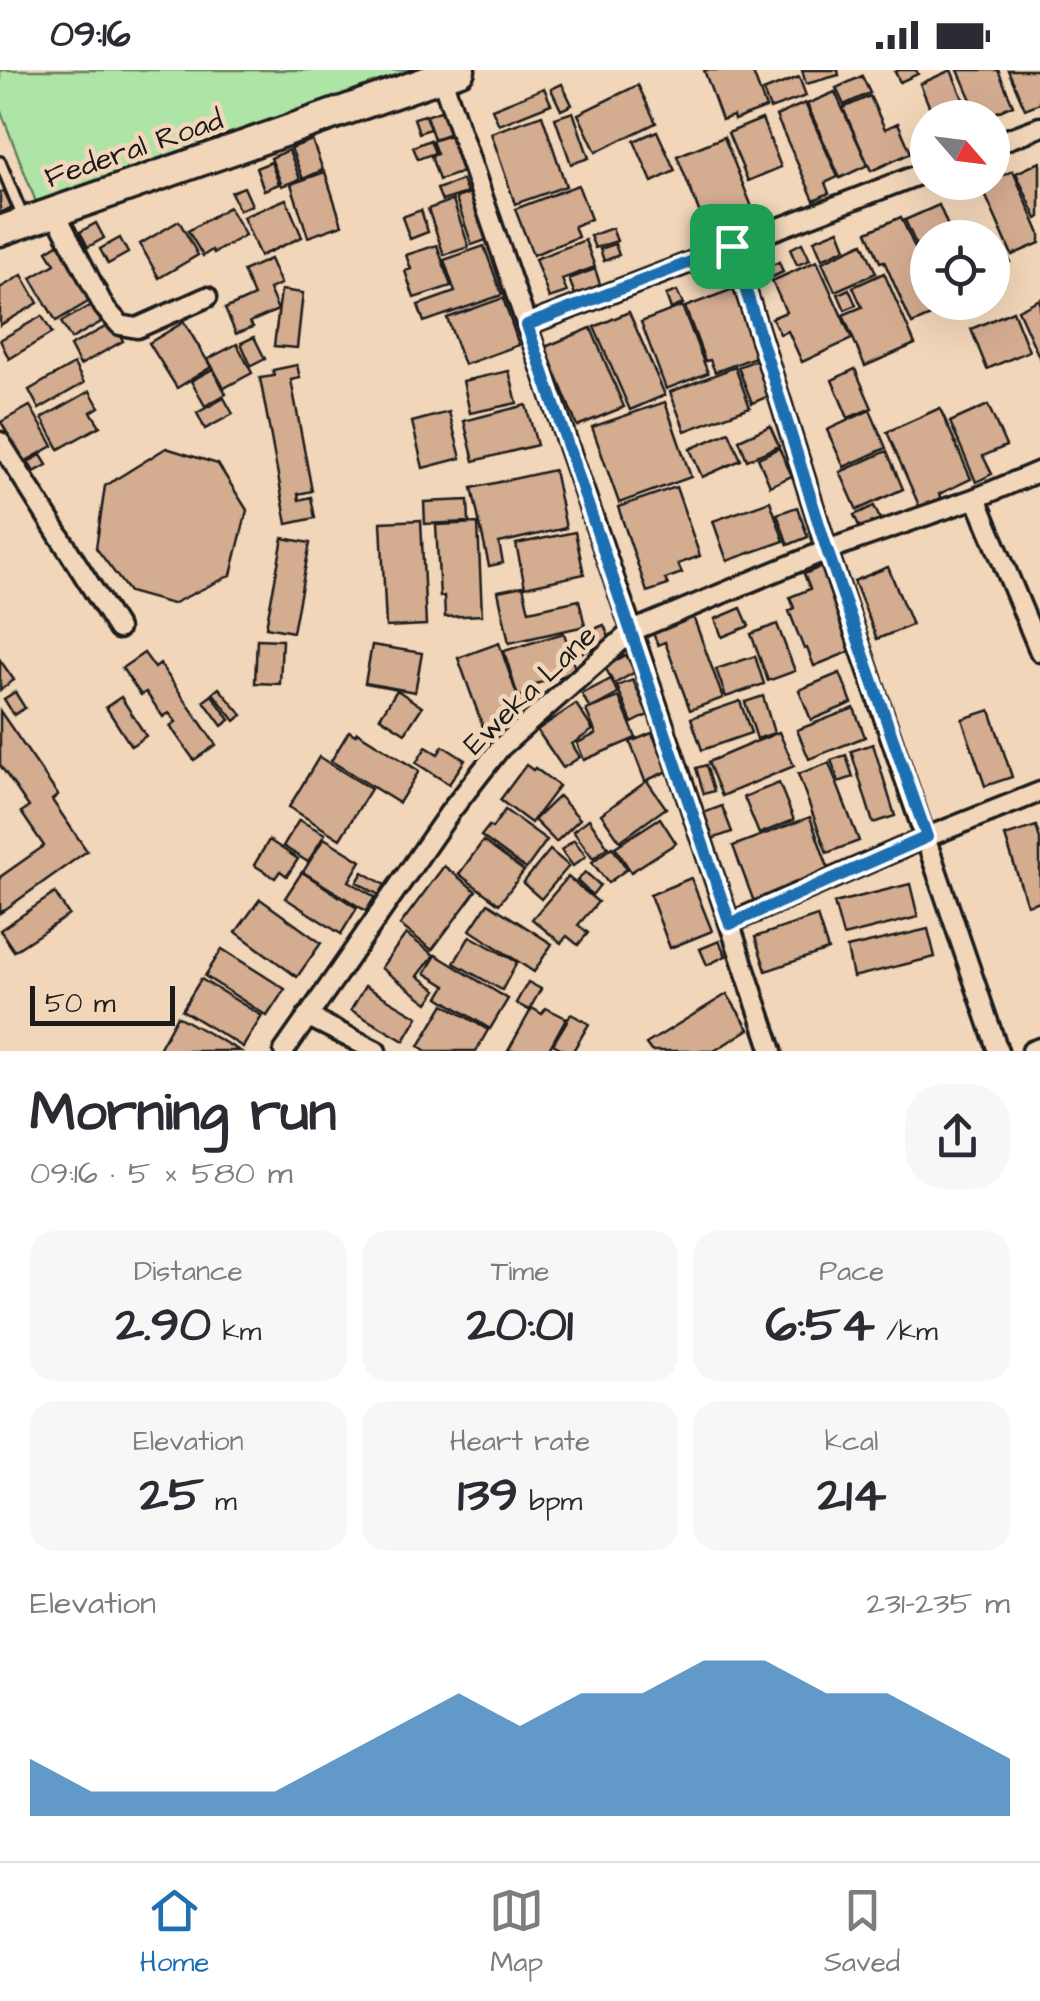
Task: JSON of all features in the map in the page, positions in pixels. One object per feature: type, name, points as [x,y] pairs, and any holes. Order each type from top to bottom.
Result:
[{"type":"street","name":"Federal Road","points":[[12,226],[446,72]]},
{"type":"street","points":[[446,72],[527,325],[772,1051]]},
{"type":"street","points":[[1010,139],[1040,127]]},
{"type":"street","points":[[527,325],[910,177]]},
{"type":"street","points":[[55,212],[104,307],[120,325],[137,328],[207,298]]},
{"type":"street","points":[[732,246],[827,550],[998,1051]]},
{"type":"street","points":[[0,442],[118,629]]},
{"type":"street","name":"Eweka Lane","points":[[284,1051],[450,812],[500,748],[632,631],[827,550],[976,498],[1040,471]]},
{"type":"street","points":[[976,498],[1040,652]]},
{"type":"street","points":[[730,924],[1040,792]]},
{"type":"street","points":[[307,1016],[376,1051]]},
{"type":"street","points":[[1032,1051],[1040,1048]]},
{"type":"lane","points":[[0,162],[12,226]]},
{"type":"green space","points":[[0,70],[422,70],[39,210],[0,109]]},
{"type":"building","points":[[704,70],[752,70],[766,108],[734,120],[733,116],[722,120]]},
{"type":"building","points":[[802,70],[838,70],[839,75],[806,84]]},
{"type":"building","points":[[916,70],[918,74],[900,82],[895,72]]},
{"type":"building","points":[[951,70],[964,100],[927,100],[920,84]]},
{"type":"building","points":[[958,70],[998,70],[1013,105],[1010,106],[1010,100],[971,100]]},
{"type":"building","points":[[1008,70],[1040,70],[1040,103],[1025,109]]},
{"type":"building","points":[[862,76],[870,93],[844,105],[836,88]]},
{"type":"building","points":[[799,77],[806,96],[770,109],[763,91]]},
{"type":"building","points":[[562,84],[572,105],[561,110],[551,89]]},
{"type":"building","points":[[638,85],[656,123],[596,152],[578,114]]},
{"type":"building","points":[[544,88],[551,104],[499,125],[492,109]]},
{"type":"building","points":[[835,92],[868,165],[840,178],[807,104]]},
{"type":"building","points":[[870,96],[885,129],[898,123],[910,153],[871,171],[843,108]]},
{"type":"building","points":[[805,103],[838,177],[825,183],[829,193],[814,200],[776,116]]},
{"type":"building","points":[[443,110],[451,133],[434,139],[426,116]]},
{"type":"building","points":[[573,112],[589,158],[571,164],[555,118]]},
{"type":"building","points":[[425,115],[430,129],[419,133],[414,118]]},
{"type":"building","points":[[542,115],[566,186],[515,204],[491,133]]},
{"type":"building","points":[[762,119],[781,167],[748,181],[728,133]]},
{"type":"building","points":[[657,131],[675,171],[652,182],[634,141]]},
{"type":"building","points":[[450,135],[463,172],[439,180],[431,156],[437,154],[432,141]]},
{"type":"building","points":[[724,137],[752,207],[705,226],[677,156]]},
{"type":"building","points":[[312,140],[323,170],[303,179],[291,148]]},
{"type":"building","points":[[430,140],[435,153],[418,159],[413,147]]},
{"type":"building","points":[[289,150],[300,179],[282,186],[271,158]]},
{"type":"building","points":[[271,162],[279,184],[264,190],[256,168]]},
{"type":"building","points":[[1040,162],[1040,217],[1037,219],[1016,173]]},
{"type":"building","points":[[1013,171],[1040,234],[1040,243],[1012,255],[1010,220],[996,220],[988,200],[1010,200]]},
{"type":"building","points":[[325,172],[342,225],[308,237],[291,184]]},
{"type":"building","points":[[462,180],[467,193],[442,201],[437,189]]},
{"type":"building","points":[[578,185],[591,219],[574,226],[578,237],[533,255],[515,209]]},
{"type":"building","points":[[244,187],[252,205],[239,210],[231,192]]},
{"type":"building","points":[[4,191],[12,207],[0,213],[0,193]]},
{"type":"building","points":[[470,193],[486,240],[472,245],[456,198]]},
{"type":"building","points":[[286,199],[302,237],[260,256],[243,217]]},
{"type":"building","points":[[453,200],[469,247],[444,255],[428,209]]},
{"type":"building","points":[[939,205],[945,220],[910,220],[910,231],[905,220]]},
{"type":"building","points":[[229,207],[245,235],[203,256],[188,231]]},
{"type":"building","points":[[421,210],[428,232],[410,239],[402,217]]},
{"type":"building","points":[[901,217],[910,237],[910,320],[884,261],[880,262],[867,232]]},
{"type":"building","points":[[179,221],[198,255],[159,278],[140,244]]},
{"type":"building","points":[[96,223],[104,238],[88,247],[80,232]]},
{"type":"building","points":[[612,228],[617,241],[595,248],[590,236]]},
{"type":"building","points":[[839,230],[846,248],[822,259],[814,240]]},
{"type":"building","points":[[120,238],[128,253],[108,264],[100,249]]},
{"type":"building","points":[[585,240],[595,267],[562,279],[567,292],[549,298],[535,259]]},
{"type":"building","points":[[61,242],[93,299],[56,321],[31,278],[55,264],[47,251]]},
{"type":"building","points":[[802,243],[810,260],[797,265],[790,249]]},
{"type":"building","points":[[863,243],[876,273],[835,291],[822,262]]},
{"type":"building","points":[[615,244],[619,255],[604,261],[600,249]]},
{"type":"building","points":[[437,245],[451,286],[414,298],[405,271],[411,269],[406,255]]},
{"type":"building","points":[[484,246],[502,295],[424,322],[418,305],[455,292],[444,260]]},
{"type":"building","points":[[270,259],[281,284],[269,289],[278,310],[250,322],[253,327],[236,334],[225,309],[254,296],[243,271]]},
{"type":"building","points":[[817,261],[852,339],[802,362],[788,331],[780,334],[772,318],[786,312],[772,281]]},
{"type":"building","points":[[779,262],[783,272],[768,279],[763,269]]},
{"type":"building","points":[[595,269],[601,287],[576,297],[569,279]]},
{"type":"building","points":[[884,273],[915,344],[865,366],[843,315],[862,307],[853,287]]},
{"type":"building","points":[[22,275],[38,303],[0,325],[0,288]]},
{"type":"building","points":[[733,289],[758,356],[715,372],[710,360],[705,361],[685,307]]},
{"type":"building","points":[[849,289],[856,305],[845,310],[838,294]]},
{"type":"building","points":[[281,290],[303,293],[297,348],[274,346]]},
{"type":"building","points":[[677,291],[683,304],[671,309],[666,295]]},
{"type":"building","points":[[503,298],[519,345],[464,365],[447,318]]},
{"type":"building","points":[[1040,299],[1040,359],[1018,310]]},
{"type":"building","points":[[92,305],[101,322],[71,339],[61,322]]},
{"type":"building","points":[[682,306],[708,373],[666,389],[641,322]]},
{"type":"building","points":[[1013,311],[1029,351],[987,369],[971,329],[992,320],[1010,320]]},
{"type":"building","points":[[629,312],[665,395],[630,410],[594,327]]},
{"type":"building","points":[[42,316],[52,333],[9,359],[0,340]]},
{"type":"building","points":[[184,322],[211,367],[177,388],[149,343]]},
{"type":"building","points":[[113,323],[123,341],[80,365],[70,346]]},
{"type":"building","points":[[591,328],[624,407],[577,426],[545,347]]},
{"type":"building","points":[[254,337],[265,359],[251,366],[241,343]]},
{"type":"building","points":[[237,344],[252,373],[224,388],[208,359]]},
{"type":"building","points":[[756,360],[769,396],[752,403],[738,367]]},
{"type":"building","points":[[74,364],[84,383],[39,409],[29,390]]},
{"type":"building","points":[[297,365],[300,378],[291,380],[312,491],[298,494],[299,500],[311,497],[315,518],[287,524],[260,378],[274,376],[273,370]]},
{"type":"building","points":[[735,367],[750,407],[685,431],[670,392]]},
{"type":"building","points":[[213,369],[226,394],[205,406],[191,381]]},
{"type":"building","points":[[855,369],[872,408],[848,418],[832,380]]},
{"type":"building","points":[[509,371],[517,403],[470,413],[463,381]]},
{"type":"building","points":[[90,391],[99,407],[91,412],[100,426],[59,449],[42,418]]},
{"type":"building","points":[[224,398],[233,414],[205,429],[197,413]]},
{"type":"building","points":[[665,402],[691,477],[619,503],[592,427]]},
{"type":"building","points":[[526,405],[537,445],[474,461],[464,421]]},
{"type":"building","points":[[988,405],[1006,446],[983,456],[992,474],[976,482],[950,422]]},
{"type":"building","points":[[30,406],[53,446],[24,462],[1,422]]},
{"type":"building","points":[[940,408],[971,479],[939,494],[942,501],[921,510],[887,432]]},
{"type":"building","points":[[870,410],[886,448],[844,467],[827,430]]},
{"type":"building","points":[[449,412],[461,458],[423,468],[412,422]]},
{"type":"building","points":[[770,426],[779,446],[747,460],[739,440]]},
{"type":"building","points":[[729,432],[741,460],[702,477],[690,449]]},
{"type":"building","points":[[166,448],[218,464],[247,510],[231,575],[172,604],[129,592],[96,548],[105,486]]},
{"type":"building","points":[[779,448],[792,476],[770,486],[758,458]]},
{"type":"building","points":[[887,451],[903,489],[857,510],[840,472]]},
{"type":"building","points":[[41,455],[47,465],[34,472],[28,462]]},
{"type":"building","points":[[554,470],[566,528],[499,543],[503,563],[489,566],[472,488]]},
{"type":"building","points":[[676,487],[700,556],[678,564],[682,573],[665,579],[668,585],[647,592],[618,507]]},
{"type":"building","points":[[468,500],[469,522],[425,524],[424,502]]},
{"type":"building","points":[[770,501],[784,541],[727,561],[713,521]]},
{"type":"building","points":[[874,506],[880,519],[860,528],[854,515]]},
{"type":"building","points":[[797,507],[808,537],[788,545],[777,514]]},
{"type":"building","points":[[421,520],[426,625],[386,627],[381,522]]},
{"type":"building","points":[[478,523],[482,615],[445,617],[444,596],[440,597],[436,525]]},
{"type":"building","points":[[575,532],[584,574],[525,587],[516,544]]},
{"type":"building","points":[[283,538],[310,543],[293,632],[266,627]]},
{"type":"building","points":[[823,566],[856,649],[814,666],[789,611],[794,608],[790,597],[810,589],[804,574]]},
{"type":"building","points":[[888,567],[912,625],[877,639],[854,581]]},
{"type":"building","points":[[523,586],[529,611],[579,600],[585,626],[509,643],[498,591]]},
{"type":"building","points":[[741,608],[749,626],[722,637],[715,619]]},
{"type":"building","points":[[693,616],[723,698],[690,710],[665,642],[658,645],[652,631]]},
{"type":"building","points":[[777,624],[795,671],[768,681],[751,634]]},
{"type":"building","points":[[604,625],[611,642],[578,654],[572,638]]},
{"type":"building","points":[[564,633],[576,672],[532,685],[534,693],[518,697],[504,651]]},
{"type":"building","points":[[257,639],[282,640],[280,684],[255,683]]},
{"type":"building","points":[[499,643],[524,715],[514,718],[517,727],[487,738],[458,658]]},
{"type":"building","points":[[372,645],[422,653],[415,692],[365,683]]},
{"type":"building","points":[[144,653],[155,668],[160,664],[216,745],[194,760],[170,726],[176,722],[169,713],[163,717],[146,692],[141,695],[122,668]]},
{"type":"building","points":[[626,655],[635,672],[614,684],[605,667]]},
{"type":"building","points":[[755,656],[764,684],[726,697],[716,669]]},
{"type":"building","points":[[0,660],[14,680],[0,690]]},
{"type":"building","points":[[840,673],[852,703],[811,720],[799,690]]},
{"type":"building","points":[[611,679],[618,694],[590,709],[582,694]]},
{"type":"building","points":[[633,680],[648,715],[632,723],[617,686]]},
{"type":"building","points":[[219,688],[242,715],[235,721],[213,693]]},
{"type":"building","points":[[397,690],[422,707],[405,733],[380,717]]},
{"type":"building","points":[[15,692],[25,708],[14,715],[4,699]]},
{"type":"building","points":[[212,695],[230,720],[222,726],[204,701]]},
{"type":"building","points":[[763,696],[774,733],[757,739],[745,702]]},
{"type":"building","points":[[121,697],[146,736],[131,746],[106,707]]},
{"type":"building","points":[[619,697],[636,738],[584,760],[577,743],[596,734],[586,710]]},
{"type":"building","points":[[740,701],[751,733],[702,750],[691,718]]},
{"type":"building","points":[[576,704],[593,730],[572,744],[580,757],[563,768],[537,730]]},
{"type":"building","points":[[854,708],[865,737],[809,759],[797,730]]},
{"type":"building","points":[[990,710],[1012,777],[985,786],[962,719]]},
{"type":"building","points":[[0,711],[58,795],[52,800],[87,851],[0,913],[0,877],[44,846],[21,812],[29,807],[0,765]]},
{"type":"building","points":[[349,731],[355,735],[357,732],[419,771],[399,803],[331,761]]},
{"type":"building","points":[[779,732],[794,766],[722,796],[708,762]]},
{"type":"building","points":[[652,733],[668,771],[645,781],[630,742]]},
{"type":"building","points":[[873,744],[895,816],[873,823],[851,751]]},
{"type":"building","points":[[443,746],[465,760],[449,784],[416,763],[426,747],[438,754]]},
{"type":"building","points":[[846,755],[853,777],[839,782],[831,760]]},
{"type":"building","points":[[319,757],[371,789],[340,839],[289,807]]},
{"type":"building","points":[[829,763],[859,841],[827,853],[798,774]]},
{"type":"building","points":[[526,765],[559,786],[531,823],[500,800]]},
{"type":"building","points":[[706,765],[714,791],[704,794],[696,768]]},
{"type":"building","points":[[647,781],[666,808],[620,841],[601,814]]},
{"type":"building","points":[[779,783],[794,820],[759,834],[744,797]]},
{"type":"building","points":[[559,796],[580,819],[556,842],[534,820]]},
{"type":"building","points":[[722,806],[732,832],[712,839],[703,813]]},
{"type":"building","points":[[505,810],[547,840],[526,869],[481,836]]},
{"type":"building","points":[[810,817],[830,873],[754,902],[733,846]]},
{"type":"building","points":[[660,818],[676,843],[631,872],[615,847]]},
{"type":"building","points":[[589,819],[608,847],[593,858],[573,831]]},
{"type":"building","points":[[299,820],[325,834],[308,862],[283,846]]},
{"type":"building","points":[[1036,826],[1040,839],[1040,901],[1027,905],[1005,836]]},
{"type":"building","points":[[324,838],[361,861],[349,881],[375,897],[366,911],[303,872]]},
{"type":"building","points":[[269,840],[298,859],[287,876],[280,871],[275,878],[254,865]]},
{"type":"building","points":[[574,840],[586,856],[573,866],[561,850]]},
{"type":"building","points":[[483,841],[524,871],[499,904],[459,874]]},
{"type":"building","points":[[612,847],[627,869],[608,883],[592,862]]},
{"type":"building","points":[[550,850],[569,866],[541,899],[523,883]]},
{"type":"building","points":[[444,866],[476,891],[432,950],[400,925]]},
{"type":"building","points":[[302,872],[357,908],[341,934],[285,898]]},
{"type":"building","points":[[363,872],[385,885],[379,895],[357,882]]},
{"type":"building","points":[[585,872],[600,885],[592,895],[577,881]]},
{"type":"building","points":[[568,877],[598,902],[578,925],[588,933],[578,945],[567,936],[561,943],[532,919]]},
{"type":"building","points":[[691,878],[712,931],[670,948],[650,895]]},
{"type":"building","points":[[910,884],[918,917],[843,936],[834,903]]},
{"type":"building","points":[[55,893],[69,915],[14,951],[0,930]]},
{"type":"building","points":[[260,899],[321,943],[297,977],[236,932]]},
{"type":"building","points":[[488,903],[552,944],[534,972],[470,930]]},
{"type":"building","points":[[817,916],[828,950],[766,971],[755,937]]},
{"type":"building","points":[[928,929],[935,957],[853,977],[847,948]]},
{"type":"building","points":[[406,934],[434,955],[418,976],[437,990],[428,1003],[381,968]]},
{"type":"building","points":[[470,936],[517,962],[502,990],[454,963]]},
{"type":"building","points":[[719,941],[726,956],[707,965],[700,949]]},
{"type":"building","points":[[222,949],[285,989],[267,1016],[205,976]]},
{"type":"building","points":[[436,955],[508,999],[490,1029],[439,997],[446,986],[425,973]]},
{"type":"building","points":[[201,979],[262,1016],[243,1047],[182,1010]]},
{"type":"building","points":[[528,982],[541,989],[529,1010],[516,1003]]},
{"type":"building","points":[[365,986],[418,1017],[404,1041],[351,1010]]},
{"type":"building","points":[[727,994],[749,1029],[714,1051],[651,1051],[646,1044]]},
{"type":"building","points":[[444,1004],[488,1030],[476,1051],[426,1051],[419,1046]]},
{"type":"building","points":[[532,1008],[542,1014],[546,1008],[566,1018],[548,1051],[508,1051]]},
{"type":"building","points":[[571,1014],[589,1024],[573,1051],[566,1051],[553,1044]]},
{"type":"building","points":[[177,1016],[240,1051],[158,1051]]},
{"type":"route","points":[[732,246],[827,550],[927,837],[730,924],[527,325],[732,246]]}]
